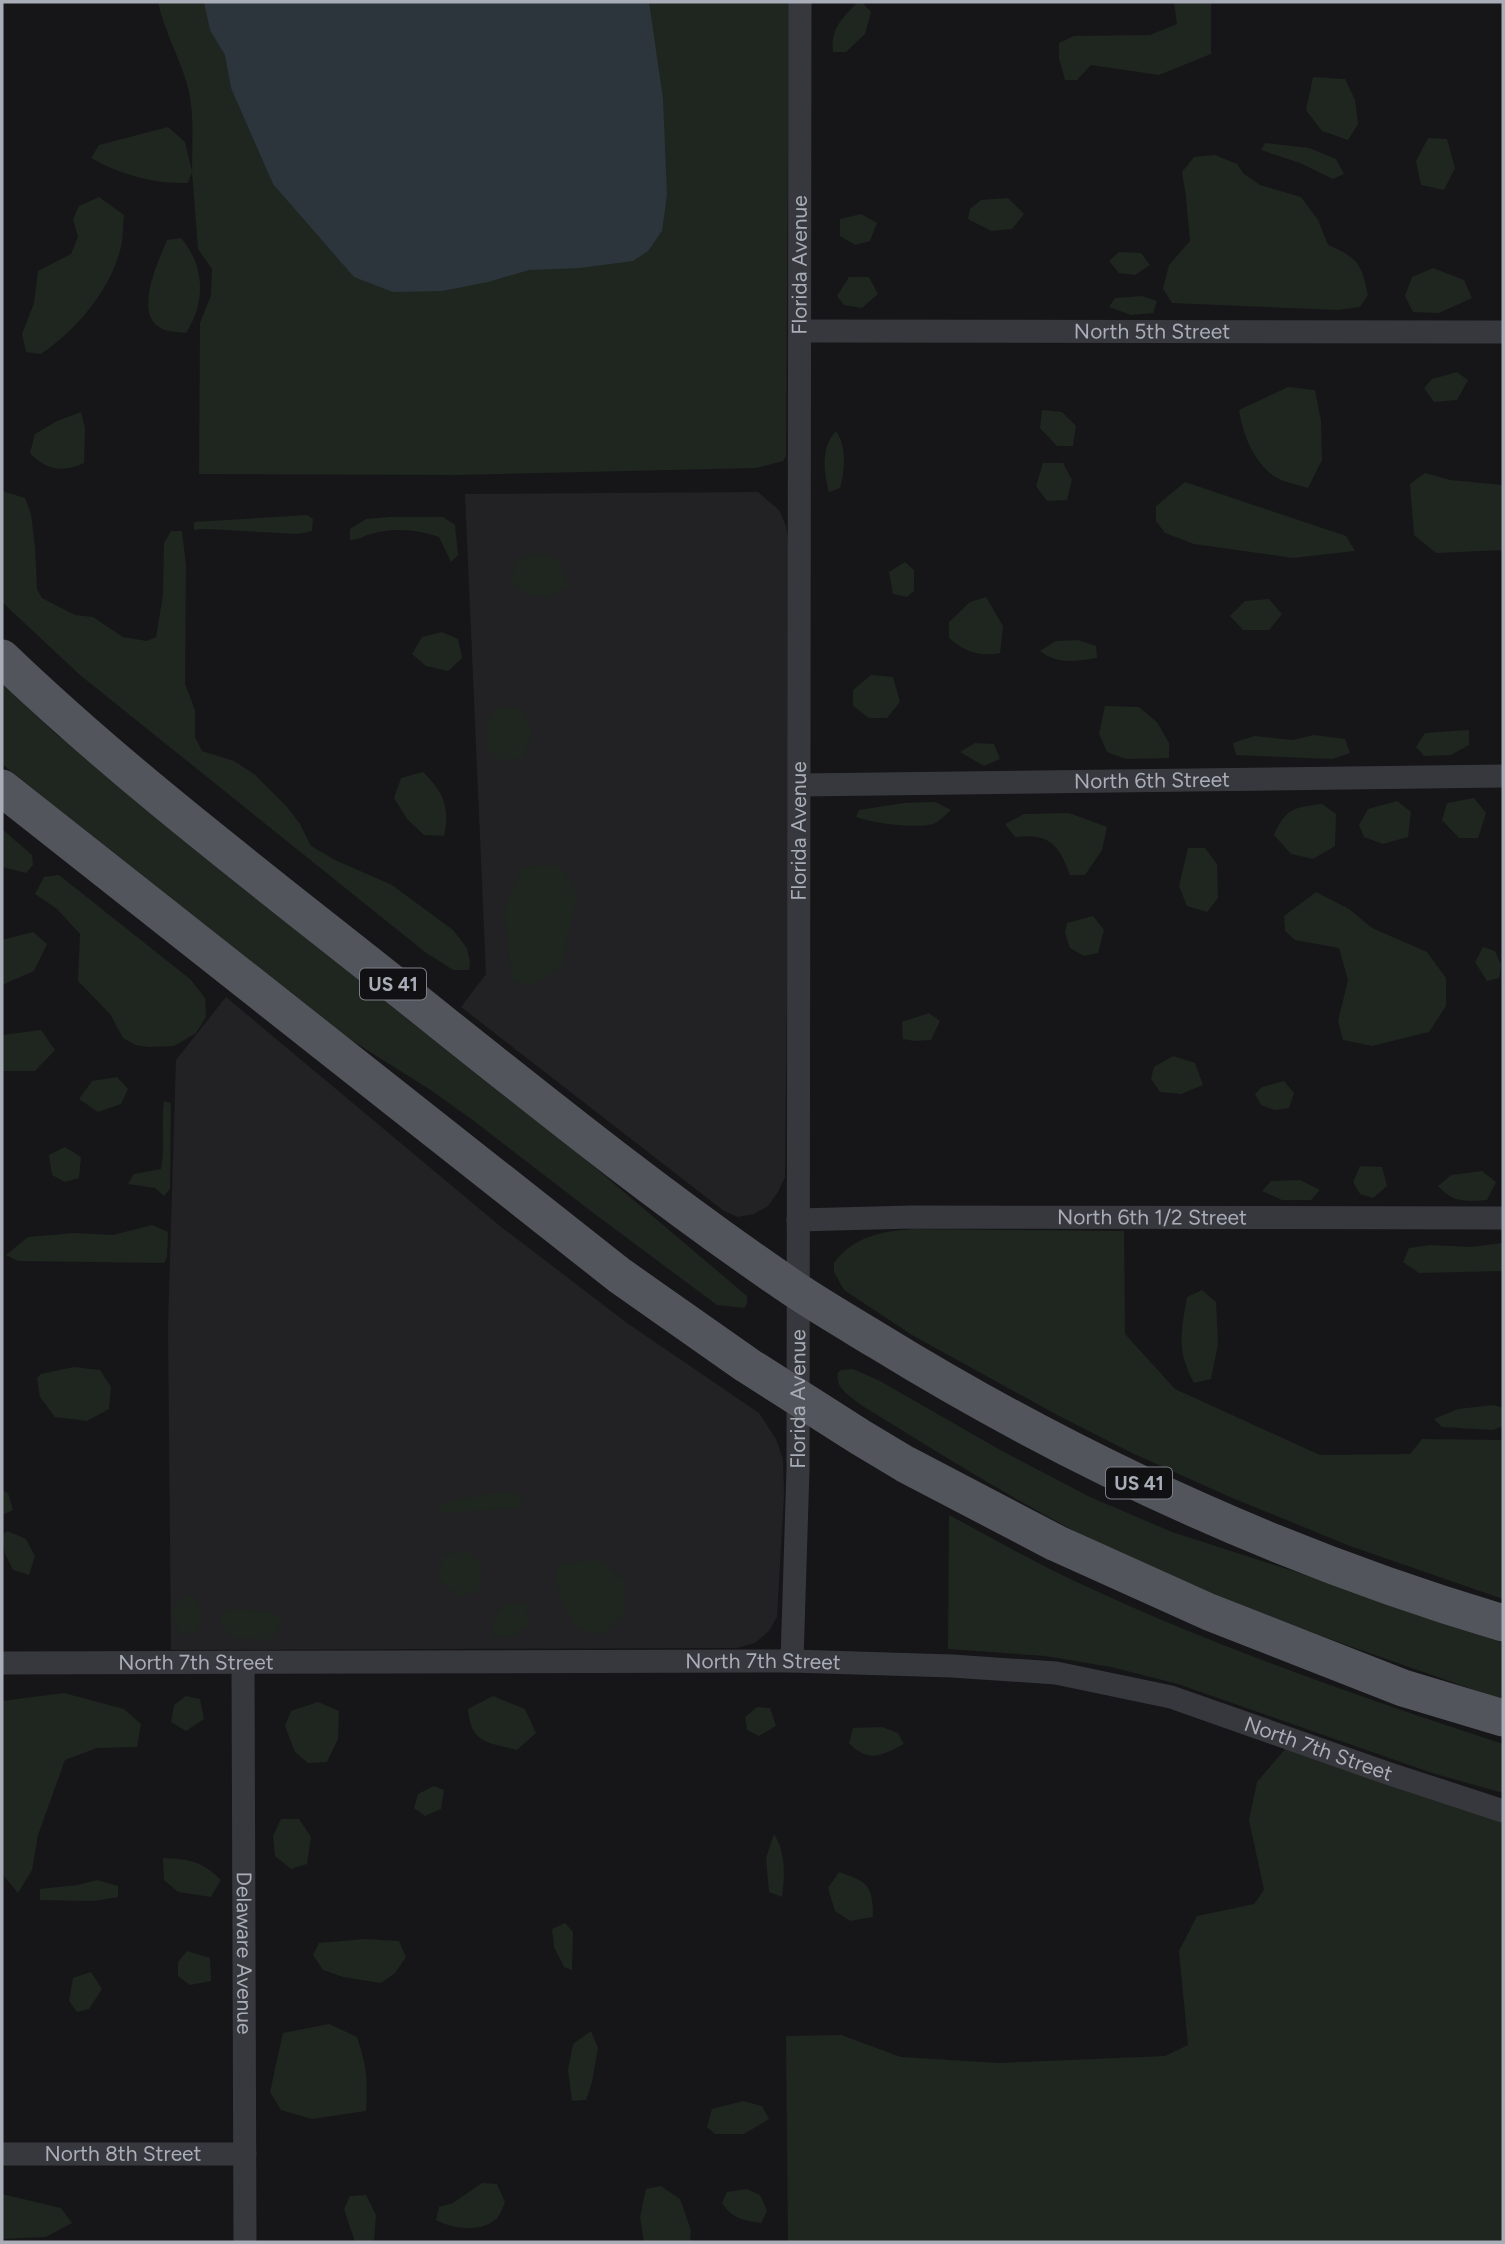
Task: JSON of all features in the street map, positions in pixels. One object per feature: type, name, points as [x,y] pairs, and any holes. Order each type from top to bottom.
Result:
[{"type":"main road","name":"US 41","points":[[2,658],[47,702],[117,762],[455,1033],[680,1210],[798,1292],[936,1377],[1102,1466],[1246,1530],[1376,1581],[1503,1623]]},
{"type":"main road","points":[[2,788],[608,1266],[747,1365],[905,1464],[1056,1543],[1209,1612],[1403,1688],[1503,1718]]},
{"type":"street","name":"Florida Avenue","points":[[792,1661],[798,1469],[800,2]]},
{"type":"street","name":"North 5th Street","points":[[800,331],[1503,332]]},
{"type":"street","name":"North 6th Street","points":[[800,785],[1503,776]]},
{"type":"street","name":"North 6th 1/2 Street","points":[[798,1220],[912,1217],[1503,1218]]},
{"type":"street","name":"North 7th Street","points":[[2,1663],[792,1661],[952,1666],[1056,1673],[1171,1697],[1503,1811]]},
{"type":"street","name":"Delaware Avenue","points":[[243,1663],[245,2242]]},
{"type":"street","name":"North 8th Street","points":[[2,2154],[245,2154]]},
{"type":"shaded area","points":[[158,2],[789,2],[786,456],[783,461],[756,468],[457,475],[199,474],[200,323],[211,295],[212,269],[198,249],[192,172],[188,183],[163,182],[126,174],[91,158],[99,145],[168,127],[185,142],[192,171],[190,95]]},
{"type":"shaded area","points":[[204,2],[649,2],[663,99],[667,195],[662,231],[648,251],[633,261],[580,268],[529,270],[442,291],[393,292],[354,277],[273,184],[231,88],[225,55],[210,30]]},
{"type":"shaded area","points":[[858,2],[862,2],[871,12],[865,34],[846,52],[833,52],[836,30]]},
{"type":"shaded area","points":[[1174,2],[1211,2],[1211,54],[1159,75],[1091,65],[1077,80],[1065,80],[1059,58],[1059,43],[1074,36],[1150,35],[1177,24]]},
{"type":"shaded area","points":[[1313,77],[1345,79],[1355,100],[1358,124],[1348,140],[1322,131],[1306,110]]},
{"type":"shaded area","points":[[1428,138],[1447,139],[1455,168],[1444,190],[1421,185],[1416,161]]},
{"type":"shaded area","points":[[1265,143],[1309,148],[1336,159],[1344,174],[1333,179],[1300,163],[1261,150]]},
{"type":"shaded area","points":[[1215,155],[1237,164],[1244,174],[1260,185],[1301,197],[1318,220],[1328,245],[1357,263],[1368,295],[1360,307],[1337,310],[1172,303],[1163,289],[1169,265],[1190,241],[1182,172],[1194,157]]},
{"type":"shaded area","points":[[99,197],[124,215],[122,242],[111,275],[92,306],[68,333],[41,354],[26,352],[22,334],[34,303],[38,271],[71,254],[78,237],[73,219],[79,206]]},
{"type":"shaded area","points":[[1008,198],[1024,214],[1012,229],[991,231],[968,219],[970,209],[981,200]]},
{"type":"shaded area","points":[[861,214],[877,223],[870,241],[855,245],[840,236],[840,219]]},
{"type":"shaded area","points":[[181,238],[195,260],[200,284],[197,309],[186,333],[159,327],[152,319],[148,298],[154,272],[167,240]]},
{"type":"shaded area","points":[[1119,252],[1141,253],[1150,265],[1135,275],[1119,273],[1109,261]]},
{"type":"shaded area","points":[[1433,268],[1464,280],[1472,298],[1439,313],[1413,312],[1405,296],[1412,277]]},
{"type":"shaded area","points":[[849,277],[869,277],[878,294],[862,308],[844,305],[837,296]]},
{"type":"shaded area","points":[[1142,296],[1157,301],[1153,313],[1131,315],[1109,307],[1115,298]]},
{"type":"shaded area","points":[[1457,372],[1468,380],[1457,400],[1434,402],[1424,388],[1432,379]]},
{"type":"shaded area","points":[[1288,387],[1315,390],[1321,421],[1322,460],[1308,488],[1279,479],[1264,468],[1249,445],[1239,410]]},
{"type":"shaded area","points":[[1042,410],[1062,412],[1076,426],[1073,446],[1057,446],[1040,428]]},
{"type":"shaded area","points":[[81,412],[85,428],[84,463],[69,468],[55,468],[42,463],[30,453],[35,434],[57,421]]},
{"type":"shaded area","points":[[836,431],[843,451],[843,474],[840,488],[829,492],[825,460],[828,444]]},
{"type":"shaded area","points":[[1043,463],[1063,463],[1072,480],[1067,500],[1047,501],[1036,486]]},
{"type":"shaded area","points":[[1425,473],[1450,480],[1503,485],[1503,550],[1436,553],[1414,535],[1410,484]]},
{"type":"shaded area","points":[[1185,482],[1346,536],[1355,551],[1293,558],[1194,544],[1165,533],[1156,521],[1156,506]]},
{"type":"shaded area","points":[[2,491],[25,498],[31,514],[37,589],[42,598],[75,615],[93,617],[123,637],[147,641],[156,637],[163,595],[164,543],[171,531],[182,531],[186,565],[185,684],[195,710],[195,737],[202,751],[234,761],[254,774],[288,808],[311,846],[335,860],[392,885],[453,930],[467,948],[469,970],[453,970],[425,952],[80,675],[2,602]]},
{"type":"shaded area","points":[[758,492],[779,510],[788,538],[789,805],[785,1177],[768,1206],[754,1214],[738,1217],[724,1211],[461,1007],[486,974],[465,494]]},
{"type":"shaded area","points":[[307,515],[313,519],[312,531],[298,534],[194,530],[194,522]]},
{"type":"shaded area","points":[[443,517],[455,525],[458,555],[451,562],[439,537],[414,531],[379,532],[350,540],[350,529],[366,519]]},
{"type":"shaded area","points":[[538,553],[558,560],[568,586],[552,597],[525,594],[511,582],[515,561]]},
{"type":"shaded area","points":[[905,562],[914,570],[914,591],[907,597],[893,594],[889,572]]},
{"type":"shaded area","points":[[986,597],[1003,626],[1000,653],[973,652],[949,638],[949,622],[970,602]]},
{"type":"shaded area","points":[[1269,599],[1282,614],[1269,630],[1243,630],[1230,616],[1245,601]]},
{"type":"shaded area","points":[[442,632],[458,639],[462,658],[448,671],[426,666],[412,654],[422,637]]},
{"type":"shaded area","points":[[1078,640],[1096,646],[1097,658],[1060,660],[1040,651],[1056,641]]},
{"type":"shaded area","points":[[871,675],[893,677],[900,702],[887,718],[869,718],[853,706],[853,690]]},
{"type":"shaded area","points":[[2,683],[57,735],[572,1148],[747,1296],[744,1308],[717,1305],[470,1118],[340,1033],[2,764]]},
{"type":"shaded area","points":[[501,706],[523,709],[532,735],[523,758],[500,761],[487,748],[488,721]]},
{"type":"shaded area","points":[[1105,706],[1139,707],[1157,722],[1169,743],[1169,758],[1126,759],[1107,752],[1099,734]]},
{"type":"shaded area","points":[[1469,730],[1469,745],[1451,755],[1424,756],[1416,747],[1425,733]]},
{"type":"shaded area","points":[[1314,735],[1345,739],[1350,753],[1333,759],[1236,755],[1233,743],[1254,736],[1293,740]]},
{"type":"shaded area","points":[[975,743],[994,744],[1000,759],[984,766],[960,752]]},
{"type":"shaded area","points":[[423,772],[444,801],[444,836],[424,835],[407,819],[394,798],[401,778]]},
{"type":"shaded area","points":[[1474,798],[1486,813],[1478,838],[1459,838],[1442,820],[1447,803]]},
{"type":"shaded area","points":[[1397,801],[1411,812],[1408,837],[1383,844],[1364,837],[1359,825],[1368,809]]},
{"type":"shaded area","points":[[935,802],[951,810],[933,824],[894,825],[856,817],[859,810],[904,803]]},
{"type":"shaded area","points":[[1322,804],[1336,814],[1335,846],[1313,859],[1291,854],[1274,835],[1282,820],[1297,808]]},
{"type":"shaded area","points":[[1069,813],[1107,827],[1102,850],[1085,875],[1070,875],[1062,855],[1051,843],[1036,837],[1015,837],[1005,824],[1024,814]]},
{"type":"shaded area","points":[[2,829],[32,855],[33,865],[26,873],[2,867]]},
{"type":"shaded area","points":[[1188,848],[1205,848],[1217,864],[1218,898],[1207,912],[1187,906],[1179,886]]},
{"type":"shaded area","points":[[559,865],[577,894],[562,967],[531,986],[512,981],[504,911],[521,867]]},
{"type":"shaded area","points":[[59,875],[190,979],[205,998],[206,1017],[196,1033],[174,1046],[148,1047],[136,1045],[123,1038],[110,1014],[78,981],[80,934],[57,909],[35,894],[44,877]]},
{"type":"shaded area","points":[[1316,892],[1349,909],[1372,928],[1427,952],[1446,978],[1446,1006],[1429,1032],[1372,1046],[1343,1040],[1338,1021],[1348,980],[1339,948],[1295,940],[1285,931],[1284,916]]},
{"type":"shaded area","points":[[1093,916],[1104,930],[1098,953],[1084,956],[1070,948],[1065,933],[1067,923]]},
{"type":"shaded area","points":[[33,932],[47,944],[34,971],[2,985],[2,940]]},
{"type":"shaded area","points":[[1483,947],[1495,951],[1501,965],[1499,978],[1487,981],[1475,962]]},
{"type":"shaded area","points":[[226,997],[500,1226],[627,1323],[759,1413],[776,1439],[783,1459],[784,1495],[777,1617],[769,1631],[755,1643],[737,1648],[171,1650],[168,1326],[176,1060]]},
{"type":"shaded area","points":[[929,1013],[940,1021],[931,1040],[903,1039],[902,1022]]},
{"type":"shaded area","points":[[41,1030],[55,1050],[35,1071],[2,1071],[2,1035]]},
{"type":"shaded area","points":[[1173,1056],[1195,1063],[1203,1085],[1181,1094],[1160,1092],[1151,1079],[1154,1067]]},
{"type":"shaded area","points":[[117,1077],[128,1089],[121,1104],[98,1112],[79,1099],[92,1081]]},
{"type":"shaded area","points":[[1284,1081],[1294,1093],[1289,1108],[1275,1110],[1261,1105],[1255,1094],[1262,1087]]},
{"type":"shaded area","points":[[164,1101],[171,1103],[170,1189],[164,1196],[155,1188],[128,1184],[134,1174],[161,1169]]},
{"type":"shaded area","points":[[65,1147],[81,1157],[79,1178],[65,1182],[52,1175],[49,1155]]},
{"type":"shaded area","points":[[1360,1166],[1382,1167],[1387,1186],[1373,1198],[1360,1194],[1353,1182]]},
{"type":"shaded area","points":[[1482,1171],[1496,1182],[1487,1200],[1460,1200],[1438,1186],[1451,1175]]},
{"type":"shaded area","points":[[1300,1180],[1320,1190],[1311,1200],[1282,1200],[1262,1191],[1271,1181]]},
{"type":"shaded area","points":[[152,1225],[168,1232],[167,1257],[164,1263],[18,1261],[6,1255],[28,1237],[74,1233],[113,1235]]},
{"type":"shaded area","points":[[914,1229],[1124,1231],[1125,1334],[1175,1389],[1320,1455],[1410,1454],[1422,1439],[1503,1440],[1503,1599],[1350,1546],[1132,1453],[912,1335],[844,1290],[834,1272],[834,1263],[850,1247],[870,1237]]},
{"type":"shaded area","points":[[1503,1243],[1503,1271],[1419,1273],[1403,1262],[1409,1248],[1430,1245],[1470,1247]]},
{"type":"shaded area","points":[[1202,1290],[1216,1302],[1218,1344],[1211,1379],[1194,1383],[1184,1360],[1182,1332],[1187,1297]]},
{"type":"shaded area","points":[[74,1367],[100,1370],[111,1387],[109,1409],[87,1421],[55,1417],[40,1397],[37,1378],[41,1374]]},
{"type":"shaded area","points":[[853,1369],[880,1381],[1002,1451],[1090,1497],[1172,1532],[1503,1643],[1503,1700],[1276,1619],[1105,1547],[998,1489],[861,1405],[844,1391],[839,1383],[838,1372]]},
{"type":"shaded area","points":[[1494,1405],[1503,1408],[1503,1426],[1493,1430],[1442,1427],[1434,1419],[1458,1409]]},
{"type":"shaded area","points":[[2,1490],[8,1493],[13,1510],[2,1515]]},
{"type":"shaded area","points":[[493,1493],[515,1493],[525,1501],[517,1508],[445,1513],[435,1509],[451,1501]]},
{"type":"shaded area","points":[[949,1515],[1064,1576],[1185,1629],[1343,1690],[1503,1744],[1503,1793],[1432,1773],[1178,1684],[1111,1667],[1045,1656],[948,1649]]},
{"type":"shaded area","points":[[7,1531],[26,1539],[35,1556],[29,1575],[13,1570],[5,1554],[2,1536]]},
{"type":"shaded area","points":[[466,1549],[482,1565],[479,1590],[458,1597],[438,1578],[444,1555]]},
{"type":"shaded area","points":[[599,1559],[625,1581],[625,1613],[604,1635],[577,1629],[563,1605],[554,1577],[561,1564]]},
{"type":"shaded area","points":[[193,1595],[203,1614],[195,1635],[179,1632],[171,1612],[180,1599]]},
{"type":"shaded area","points":[[506,1603],[526,1603],[529,1627],[509,1638],[492,1636],[495,1615]]},
{"type":"shaded area","points":[[226,1611],[269,1611],[282,1621],[271,1640],[233,1638],[219,1622]]},
{"type":"shaded area","points":[[64,1693],[124,1709],[141,1724],[137,1747],[97,1748],[65,1760],[38,1835],[32,1870],[18,1893],[2,1874],[2,1701]]},
{"type":"shaded area","points":[[186,1696],[200,1699],[204,1719],[186,1731],[171,1722],[174,1705]]},
{"type":"shaded area","points":[[493,1696],[525,1709],[536,1733],[517,1750],[482,1740],[473,1729],[468,1709]]},
{"type":"shaded area","points":[[318,1702],[339,1711],[338,1739],[327,1762],[308,1763],[295,1752],[285,1726],[291,1711]]},
{"type":"shaded area","points":[[757,1707],[770,1708],[776,1726],[759,1736],[747,1730],[745,1717]]},
{"type":"shaded area","points":[[882,1727],[898,1733],[904,1744],[876,1756],[863,1754],[849,1743],[853,1728]]},
{"type":"shaded area","points":[[1286,1748],[1503,1821],[1503,2242],[788,2242],[786,2036],[841,2035],[901,2057],[1000,2063],[1165,2056],[1188,2045],[1179,1951],[1197,1916],[1254,1904],[1264,1890],[1249,1820],[1257,1782]]},
{"type":"shaded area","points":[[434,1786],[444,1790],[441,1809],[425,1816],[414,1808],[418,1794]]},
{"type":"shaded area","points":[[281,1819],[299,1819],[311,1837],[307,1864],[291,1869],[275,1856],[273,1836]]},
{"type":"shaded area","points":[[774,1834],[784,1865],[782,1897],[769,1892],[766,1858]]},
{"type":"shaded area","points":[[163,1858],[195,1862],[221,1880],[211,1897],[178,1892],[164,1880]]},
{"type":"shaded area","points":[[839,1872],[867,1886],[872,1898],[873,1917],[850,1921],[835,1911],[828,1888]]},
{"type":"shaded area","points":[[97,1880],[118,1886],[118,1897],[95,1901],[40,1900],[40,1889]]},
{"type":"shaded area","points":[[565,1923],[573,1932],[572,1970],[564,1967],[554,1947],[552,1929]]},
{"type":"shaded area","points":[[365,1939],[399,1941],[406,1957],[395,1973],[381,1983],[343,1977],[323,1970],[313,1955],[319,1943]]},
{"type":"shaded area","points":[[187,1951],[210,1958],[211,1981],[190,1985],[178,1976],[178,1962]]},
{"type":"shaded area","points":[[91,1972],[102,1989],[89,2009],[77,2012],[69,2001],[73,1978]]},
{"type":"shaded area","points":[[329,2024],[357,2037],[366,2074],[366,2111],[312,2119],[281,2110],[270,2092],[283,2033]]},
{"type":"shaded area","points":[[591,2031],[598,2048],[592,2082],[586,2100],[572,2101],[568,2070],[573,2044]]},
{"type":"shaded area","points":[[743,2101],[762,2106],[769,2119],[744,2134],[715,2134],[707,2127],[712,2109]]},
{"type":"shaded area","points":[[482,2183],[497,2184],[505,2202],[497,2218],[491,2223],[467,2228],[450,2226],[436,2220],[439,2207],[453,2203]]},
{"type":"shaded area","points":[[661,2186],[680,2199],[691,2230],[690,2242],[644,2242],[640,2217],[646,2189]]},
{"type":"shaded area","points":[[747,2189],[760,2195],[767,2211],[761,2223],[734,2216],[722,2203],[727,2192]]},
{"type":"shaded area","points":[[2,2194],[61,2208],[72,2223],[46,2237],[2,2239]]},
{"type":"shaded area","points":[[366,2195],[376,2215],[374,2242],[355,2242],[344,2209],[350,2196]]}]
